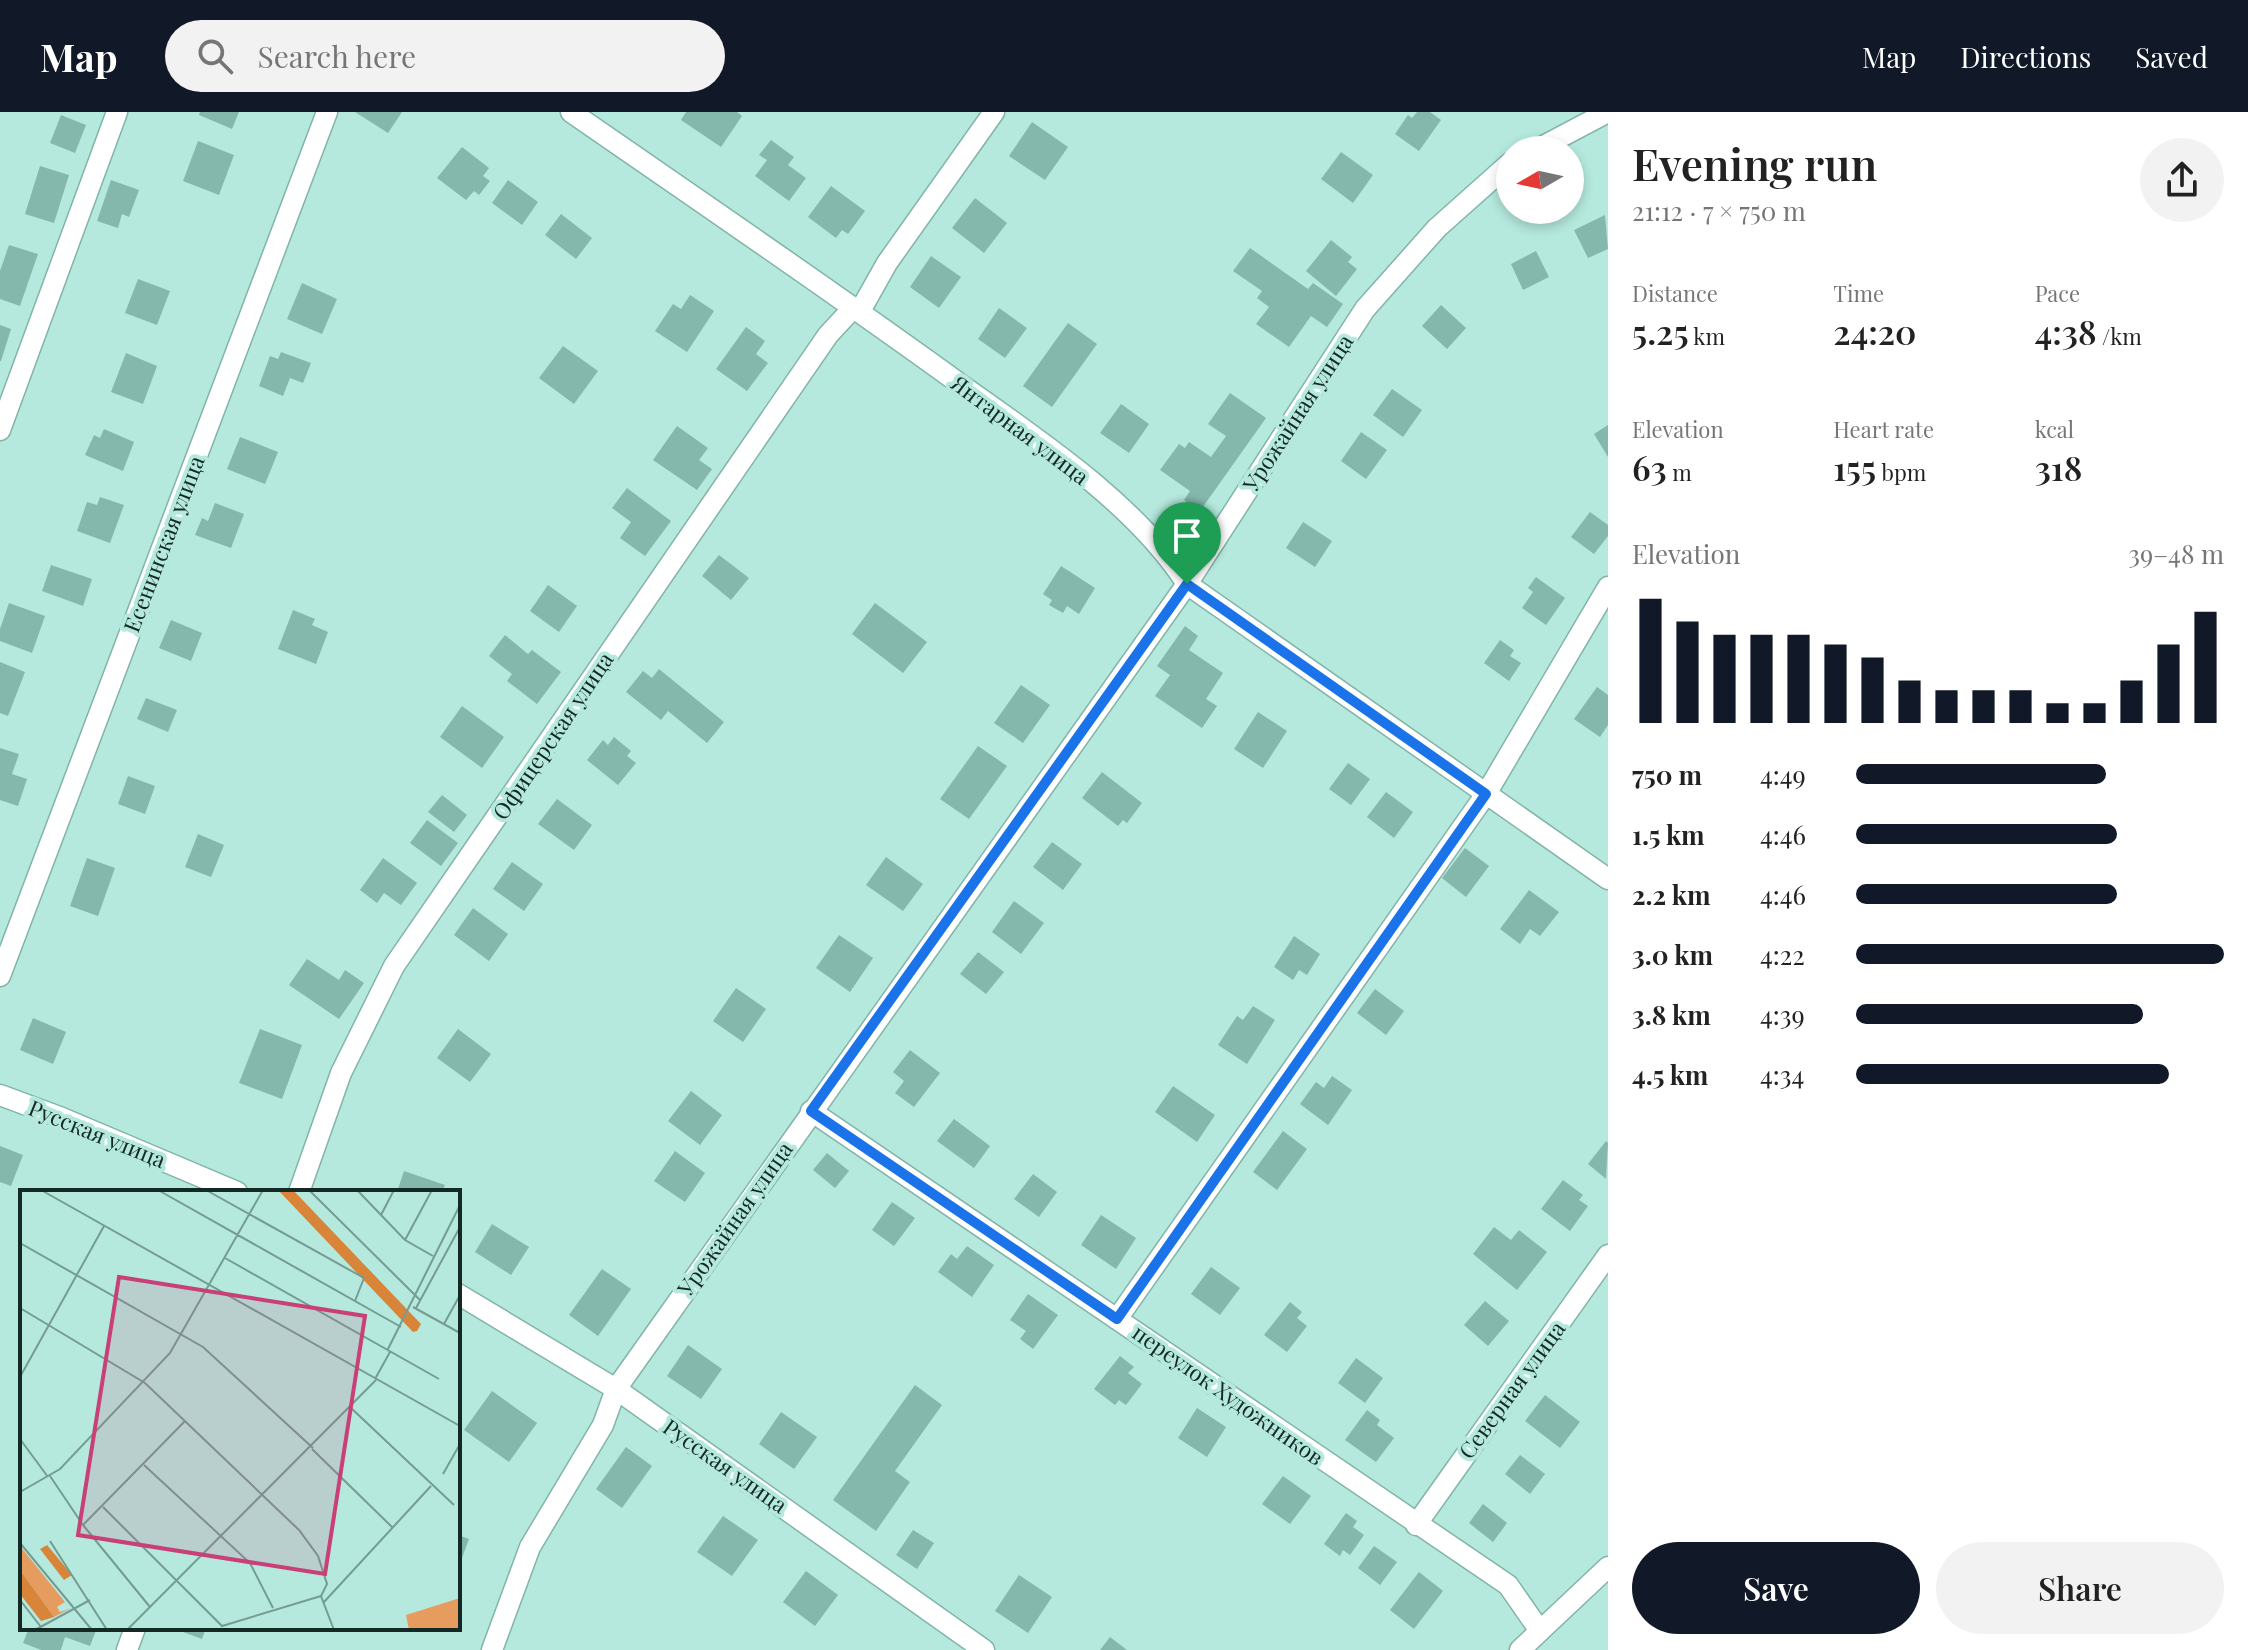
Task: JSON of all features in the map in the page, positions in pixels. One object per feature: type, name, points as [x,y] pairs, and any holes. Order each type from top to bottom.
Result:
[{"type":"street","points":[[0,430],[117,112]]},
{"type":"street","name":"Есенинская улица","points":[[0,976],[327,112]]},
{"type":"street","name":"Офицерская улица","points":[[300,1190],[341,1073],[394,966],[828,335],[857,309],[994,112]]},
{"type":"street","points":[[1563,136],[1608,112]]},
{"type":"street","name":"Янтарная улица","points":[[573,113],[857,309],[1077,469],[1172,560],[1187,584],[1608,879]]},
{"type":"street","name":"Урожайная улица","points":[[492,1650],[530,1547],[603,1425],[616,1389],[1187,584],[1365,309],[1437,228],[1496,175]]},
{"type":"street","points":[[1117,1319],[1486,794],[1608,587]]},
{"type":"street","name":"Русская улица","points":[[0,1095],[232,1190]]},
{"type":"street","name":"переулок Художников","points":[[811,1111],[1508,1585],[1540,1631]]},
{"type":"street","name":"Северная улица","points":[[1416,1525],[1608,1255]]},
{"type":"street","name":"Русская улица","points":[[460,1295],[616,1389],[984,1650]]},
{"type":"street","points":[[1520,1650],[1608,1567]]},
{"type":"street","points":[[127,1650],[134,1630]]},
{"type":"building","points":[[200,112],[239,112],[232,129],[199,115]]},
{"type":"building","points":[[355,112],[402,112],[388,133]]},
{"type":"building","points":[[686,112],[737,112],[742,116],[721,147],[681,120]]},
{"type":"building","points":[[1417,112],[1430,112],[1441,120],[1419,151],[1395,134],[1408,115],[1412,118]]},
{"type":"building","points":[[61,115],[86,125],[75,153],[50,143]]},
{"type":"building","points":[[1032,122],[1068,147],[1045,180],[1009,156]]},
{"type":"building","points":[[771,140],[794,157],[788,165],[806,178],[789,201],[755,176],[767,160],[759,155]]},
{"type":"building","points":[[198,141],[234,155],[219,195],[183,181]]},
{"type":"building","points":[[462,147],[489,168],[483,176],[490,181],[479,195],[474,191],[466,200],[437,178]]},
{"type":"building","points":[[1341,152],[1373,175],[1353,203],[1321,179]]},
{"type":"building","points":[[40,166],[69,175],[54,223],[25,214]]},
{"type":"building","points":[[111,180],[139,190],[129,217],[122,214],[118,228],[97,221]]},
{"type":"building","points":[[508,180],[538,202],[522,225],[492,203]]},
{"type":"building","points":[[831,186],[865,211],[848,234],[842,230],[836,238],[808,217]]},
{"type":"building","points":[[975,198],[1007,223],[984,253],[952,228]]},
{"type":"building","points":[[561,214],[592,238],[576,259],[545,235]]},
{"type":"building","points":[[1605,215],[1608,249],[1588,258],[1574,230]]},
{"type":"building","points":[[1331,240],[1352,257],[1348,262],[1357,269],[1336,296],[1306,271]]},
{"type":"building","points":[[9,245],[38,254],[20,306],[0,299],[0,271]]},
{"type":"building","points":[[1250,248],[1308,289],[1313,283],[1343,304],[1327,327],[1311,316],[1289,347],[1256,324],[1269,307],[1257,298],[1262,291],[1233,271]]},
{"type":"building","points":[[1536,251],[1549,277],[1523,290],[1511,264]]},
{"type":"building","points":[[931,256],[961,277],[939,308],[910,287]]},
{"type":"building","points":[[138,279],[170,291],[157,325],[125,313]]},
{"type":"building","points":[[302,283],[337,299],[322,334],[287,319]]},
{"type":"building","points":[[690,295],[714,311],[687,352],[655,331],[673,304],[681,309]]},
{"type":"building","points":[[1441,305],[1466,328],[1447,349],[1422,326]]},
{"type":"building","points":[[999,308],[1027,328],[1005,358],[978,339]]},
{"type":"building","points":[[1068,323],[1097,344],[1052,407],[1023,386]]},
{"type":"building","points":[[0,325],[11,329],[1,361],[0,361]]},
{"type":"building","points":[[746,327],[765,341],[756,354],[768,363],[747,391],[716,369]]},
{"type":"building","points":[[563,346],[598,371],[574,404],[539,378]]},
{"type":"building","points":[[281,352],[311,363],[303,383],[290,378],[283,396],[259,386],[270,356],[278,359]]},
{"type":"building","points":[[126,353],[157,366],[143,404],[111,392]]},
{"type":"building","points":[[1392,389],[1422,410],[1403,437],[1373,415]]},
{"type":"building","points":[[1230,393],[1266,418],[1200,511],[1184,500],[1190,491],[1160,470],[1179,444],[1185,448],[1189,442],[1211,457],[1226,436],[1208,424]]},
{"type":"building","points":[[1121,404],[1149,424],[1129,453],[1100,433]]},
{"type":"building","points":[[1608,425],[1608,457],[1594,434]]},
{"type":"building","points":[[677,426],[708,448],[699,460],[712,469],[697,490],[653,460]]},
{"type":"building","points":[[104,429],[134,442],[123,471],[85,455],[94,435],[100,438]]},
{"type":"building","points":[[1361,432],[1387,450],[1366,479],[1341,461]]},
{"type":"building","points":[[240,437],[278,452],[265,484],[227,469]]},
{"type":"building","points":[[627,488],[671,521],[645,556],[620,538],[631,522],[612,508]]},
{"type":"building","points":[[100,497],[124,505],[110,543],[77,531],[87,502],[97,505]]},
{"type":"building","points":[[215,503],[244,514],[231,548],[195,535],[202,518],[208,521]]},
{"type":"building","points":[[1590,512],[1608,525],[1608,536],[1594,554],[1571,537]]},
{"type":"building","points":[[1303,522],[1332,541],[1315,567],[1286,548]]},
{"type":"building","points":[[719,555],[749,578],[731,600],[702,576]]},
{"type":"building","points":[[51,565],[92,579],[83,606],[42,591]]},
{"type":"building","points":[[1061,566],[1095,588],[1079,614],[1067,606],[1063,613],[1049,605],[1052,600],[1043,594]]},
{"type":"building","points":[[1536,577],[1565,598],[1546,625],[1522,608],[1533,592],[1528,588]]},
{"type":"building","points":[[548,585],[577,606],[559,632],[530,611]]},
{"type":"building","points":[[9,603],[45,616],[32,653],[0,641],[0,629]]},
{"type":"building","points":[[875,603],[927,642],[903,673],[852,634]]},
{"type":"building","points":[[293,610],[315,619],[312,625],[328,632],[316,664],[278,649]]},
{"type":"building","points":[[171,620],[202,633],[191,661],[159,648]]},
{"type":"building","points":[[1185,626],[1198,636],[1189,650],[1223,673],[1206,699],[1217,706],[1202,728],[1155,696],[1170,675],[1157,666]]},
{"type":"building","points":[[505,635],[528,654],[532,650],[561,672],[537,704],[507,681],[512,674],[489,656]]},
{"type":"building","points":[[1500,640],[1514,650],[1510,656],[1521,663],[1509,681],[1484,663]]},
{"type":"building","points":[[0,662],[25,672],[8,716],[0,713]]},
{"type":"building","points":[[659,669],[724,722],[707,743],[668,711],[661,720],[626,692],[643,671],[652,678]]},
{"type":"building","points":[[1021,685],[1050,705],[1023,743],[994,723]]},
{"type":"building","points":[[1597,687],[1608,695],[1608,725],[1600,737],[1574,719]]},
{"type":"building","points":[[146,698],[177,710],[168,732],[137,719]]},
{"type":"building","points":[[462,706],[504,737],[482,768],[440,737]]},
{"type":"building","points":[[1258,712],[1287,731],[1263,768],[1234,749]]},
{"type":"building","points":[[614,737],[631,751],[627,756],[636,763],[618,785],[587,760],[603,740],[608,745]]},
{"type":"building","points":[[978,746],[1007,766],[969,819],[940,799]]},
{"type":"building","points":[[0,748],[19,754],[12,774],[27,779],[18,806],[0,800]]},
{"type":"building","points":[[1348,763],[1370,779],[1351,805],[1329,789]]},
{"type":"building","points":[[1102,772],[1142,803],[1127,823],[1123,820],[1118,826],[1082,798]]},
{"type":"building","points":[[128,776],[155,786],[145,814],[118,804]]},
{"type":"building","points":[[1386,792],[1413,812],[1394,838],[1367,817]]},
{"type":"building","points":[[442,795],[467,815],[454,832],[428,812]]},
{"type":"building","points":[[557,799],[592,825],[574,850],[538,824]]},
{"type":"building","points":[[427,820],[458,843],[441,866],[410,843]]},
{"type":"building","points":[[198,834],[224,845],[211,877],[185,867]]},
{"type":"building","points":[[1052,842],[1082,864],[1063,890],[1033,867]]},
{"type":"building","points":[[1465,848],[1489,866],[1466,897],[1442,878]]},
{"type":"building","points":[[886,857],[923,884],[903,911],[866,885]]},
{"type":"building","points":[[87,858],[115,868],[98,916],[70,906]]},
{"type":"building","points":[[383,858],[417,883],[401,905],[384,893],[377,903],[360,890]]},
{"type":"building","points":[[512,862],[543,884],[524,911],[493,889]]},
{"type":"building","points":[[1529,890],[1559,912],[1540,936],[1530,929],[1520,944],[1500,929]]},
{"type":"building","points":[[1014,901],[1044,923],[1021,954],[992,932]]},
{"type":"building","points":[[473,908],[508,934],[489,961],[454,935]]},
{"type":"building","points":[[839,935],[873,958],[850,992],[816,968]]},
{"type":"building","points":[[1294,936],[1320,954],[1307,975],[1299,970],[1293,980],[1274,967]]},
{"type":"building","points":[[978,952],[1004,972],[986,994],[960,974]]},
{"type":"building","points":[[307,959],[339,980],[345,970],[364,983],[339,1019],[289,985]]},
{"type":"building","points":[[736,988],[766,1009],[743,1042],[713,1021]]},
{"type":"building","points":[[1375,989],[1404,1011],[1386,1035],[1357,1013]]},
{"type":"building","points":[[1253,1006],[1275,1020],[1247,1064],[1218,1045],[1237,1016],[1243,1020]]},
{"type":"building","points":[[33,1018],[66,1032],[53,1064],[20,1050]]},
{"type":"building","points":[[260,1029],[302,1045],[282,1099],[239,1083]]},
{"type":"building","points":[[458,1029],[491,1054],[470,1082],[437,1058]]},
{"type":"building","points":[[910,1050],[940,1073],[914,1107],[895,1093],[904,1081],[893,1072]]},
{"type":"building","points":[[1332,1076],[1352,1090],[1328,1125],[1300,1104],[1316,1082],[1324,1088]]},
{"type":"building","points":[[1173,1086],[1215,1115],[1197,1142],[1155,1112]]},
{"type":"building","points":[[691,1091],[722,1115],[700,1145],[668,1121]]},
{"type":"building","points":[[954,1119],[990,1146],[974,1168],[937,1141]]},
{"type":"building","points":[[1283,1131],[1307,1149],[1277,1190],[1253,1172]]},
{"type":"building","points":[[1606,1141],[1608,1143],[1606,1179],[1588,1164]]},
{"type":"building","points":[[0,1146],[23,1155],[11,1186],[0,1182]]},
{"type":"building","points":[[675,1151],[705,1173],[685,1202],[654,1181]]},
{"type":"building","points":[[827,1153],[849,1171],[835,1188],[813,1170]]},
{"type":"building","points":[[404,1171],[445,1185],[443,1190],[398,1190]]},
{"type":"building","points":[[1033,1174],[1057,1192],[1039,1217],[1014,1199]]},
{"type":"building","points":[[1563,1180],[1583,1195],[1579,1200],[1588,1206],[1570,1231],[1541,1209]]},
{"type":"building","points":[[892,1202],[915,1218],[894,1246],[872,1230]]},
{"type":"building","points":[[1101,1215],[1136,1238],[1116,1269],[1081,1245]]},
{"type":"building","points":[[492,1224],[529,1247],[511,1275],[475,1252]]},
{"type":"building","points":[[1494,1227],[1511,1240],[1519,1230],[1547,1252],[1517,1290],[1473,1254]]},
{"type":"building","points":[[967,1246],[994,1265],[972,1297],[938,1272],[951,1254],[957,1259]]},
{"type":"building","points":[[1211,1267],[1240,1288],[1220,1315],[1191,1294]]},
{"type":"building","points":[[602,1269],[631,1289],[598,1336],[569,1315]]},
{"type":"building","points":[[1028,1294],[1058,1315],[1033,1349],[1020,1339],[1026,1331],[1010,1320]]},
{"type":"building","points":[[1485,1301],[1509,1321],[1488,1346],[1464,1325]]},
{"type":"building","points":[[1290,1302],[1302,1312],[1297,1318],[1307,1326],[1287,1352],[1264,1335]]},
{"type":"building","points":[[688,1345],[722,1369],[701,1399],[667,1376]]},
{"type":"building","points":[[1120,1356],[1134,1367],[1128,1373],[1142,1384],[1126,1405],[1119,1400],[1115,1405],[1094,1389]]},
{"type":"building","points":[[1356,1358],[1383,1378],[1365,1403],[1338,1383]]},
{"type":"building","points":[[915,1385],[942,1405],[895,1471],[910,1482],[876,1531],[833,1500]]},
{"type":"building","points":[[492,1391],[537,1423],[509,1462],[464,1430]]},
{"type":"building","points":[[1545,1395],[1580,1422],[1560,1448],[1525,1421]]},
{"type":"building","points":[[1197,1408],[1226,1427],[1207,1457],[1178,1438]]},
{"type":"building","points":[[1367,1410],[1380,1420],[1377,1425],[1394,1438],[1376,1462],[1345,1440]]},
{"type":"building","points":[[781,1412],[817,1437],[794,1469],[759,1444]]},
{"type":"building","points":[[626,1447],[652,1466],[622,1508],[596,1489]]},
{"type":"building","points":[[1520,1455],[1545,1474],[1530,1494],[1505,1474]]},
{"type":"building","points":[[1283,1476],[1311,1496],[1290,1524],[1262,1504]]},
{"type":"building","points":[[1483,1504],[1507,1523],[1493,1542],[1469,1523]]},
{"type":"building","points":[[1346,1513],[1357,1521],[1353,1527],[1364,1535],[1350,1555],[1343,1550],[1340,1556],[1324,1544]]},
{"type":"building","points":[[723,1516],[758,1540],[732,1576],[697,1552]]},
{"type":"building","points":[[913,1530],[934,1543],[917,1569],[896,1555]]},
{"type":"building","points":[[460,1536],[469,1539],[460,1564]]},
{"type":"building","points":[[1374,1546],[1397,1562],[1380,1585],[1358,1568]]},
{"type":"building","points":[[806,1571],[838,1595],[815,1626],[783,1602]]},
{"type":"building","points":[[1419,1572],[1443,1591],[1414,1629],[1390,1610]]},
{"type":"building","points":[[1019,1575],[1052,1597],[1028,1633],[995,1611]]},
{"type":"building","points":[[28,1630],[96,1630],[90,1646],[65,1637],[61,1650],[41,1650],[23,1643]]},
{"type":"building","points":[[177,1630],[205,1630],[202,1639]]},
{"type":"building","points":[[1110,1637],[1127,1650],[1100,1650]]},
{"type":"route","points":[[1187,584],[1486,794],[1117,1319],[811,1111],[1187,584]]}]
